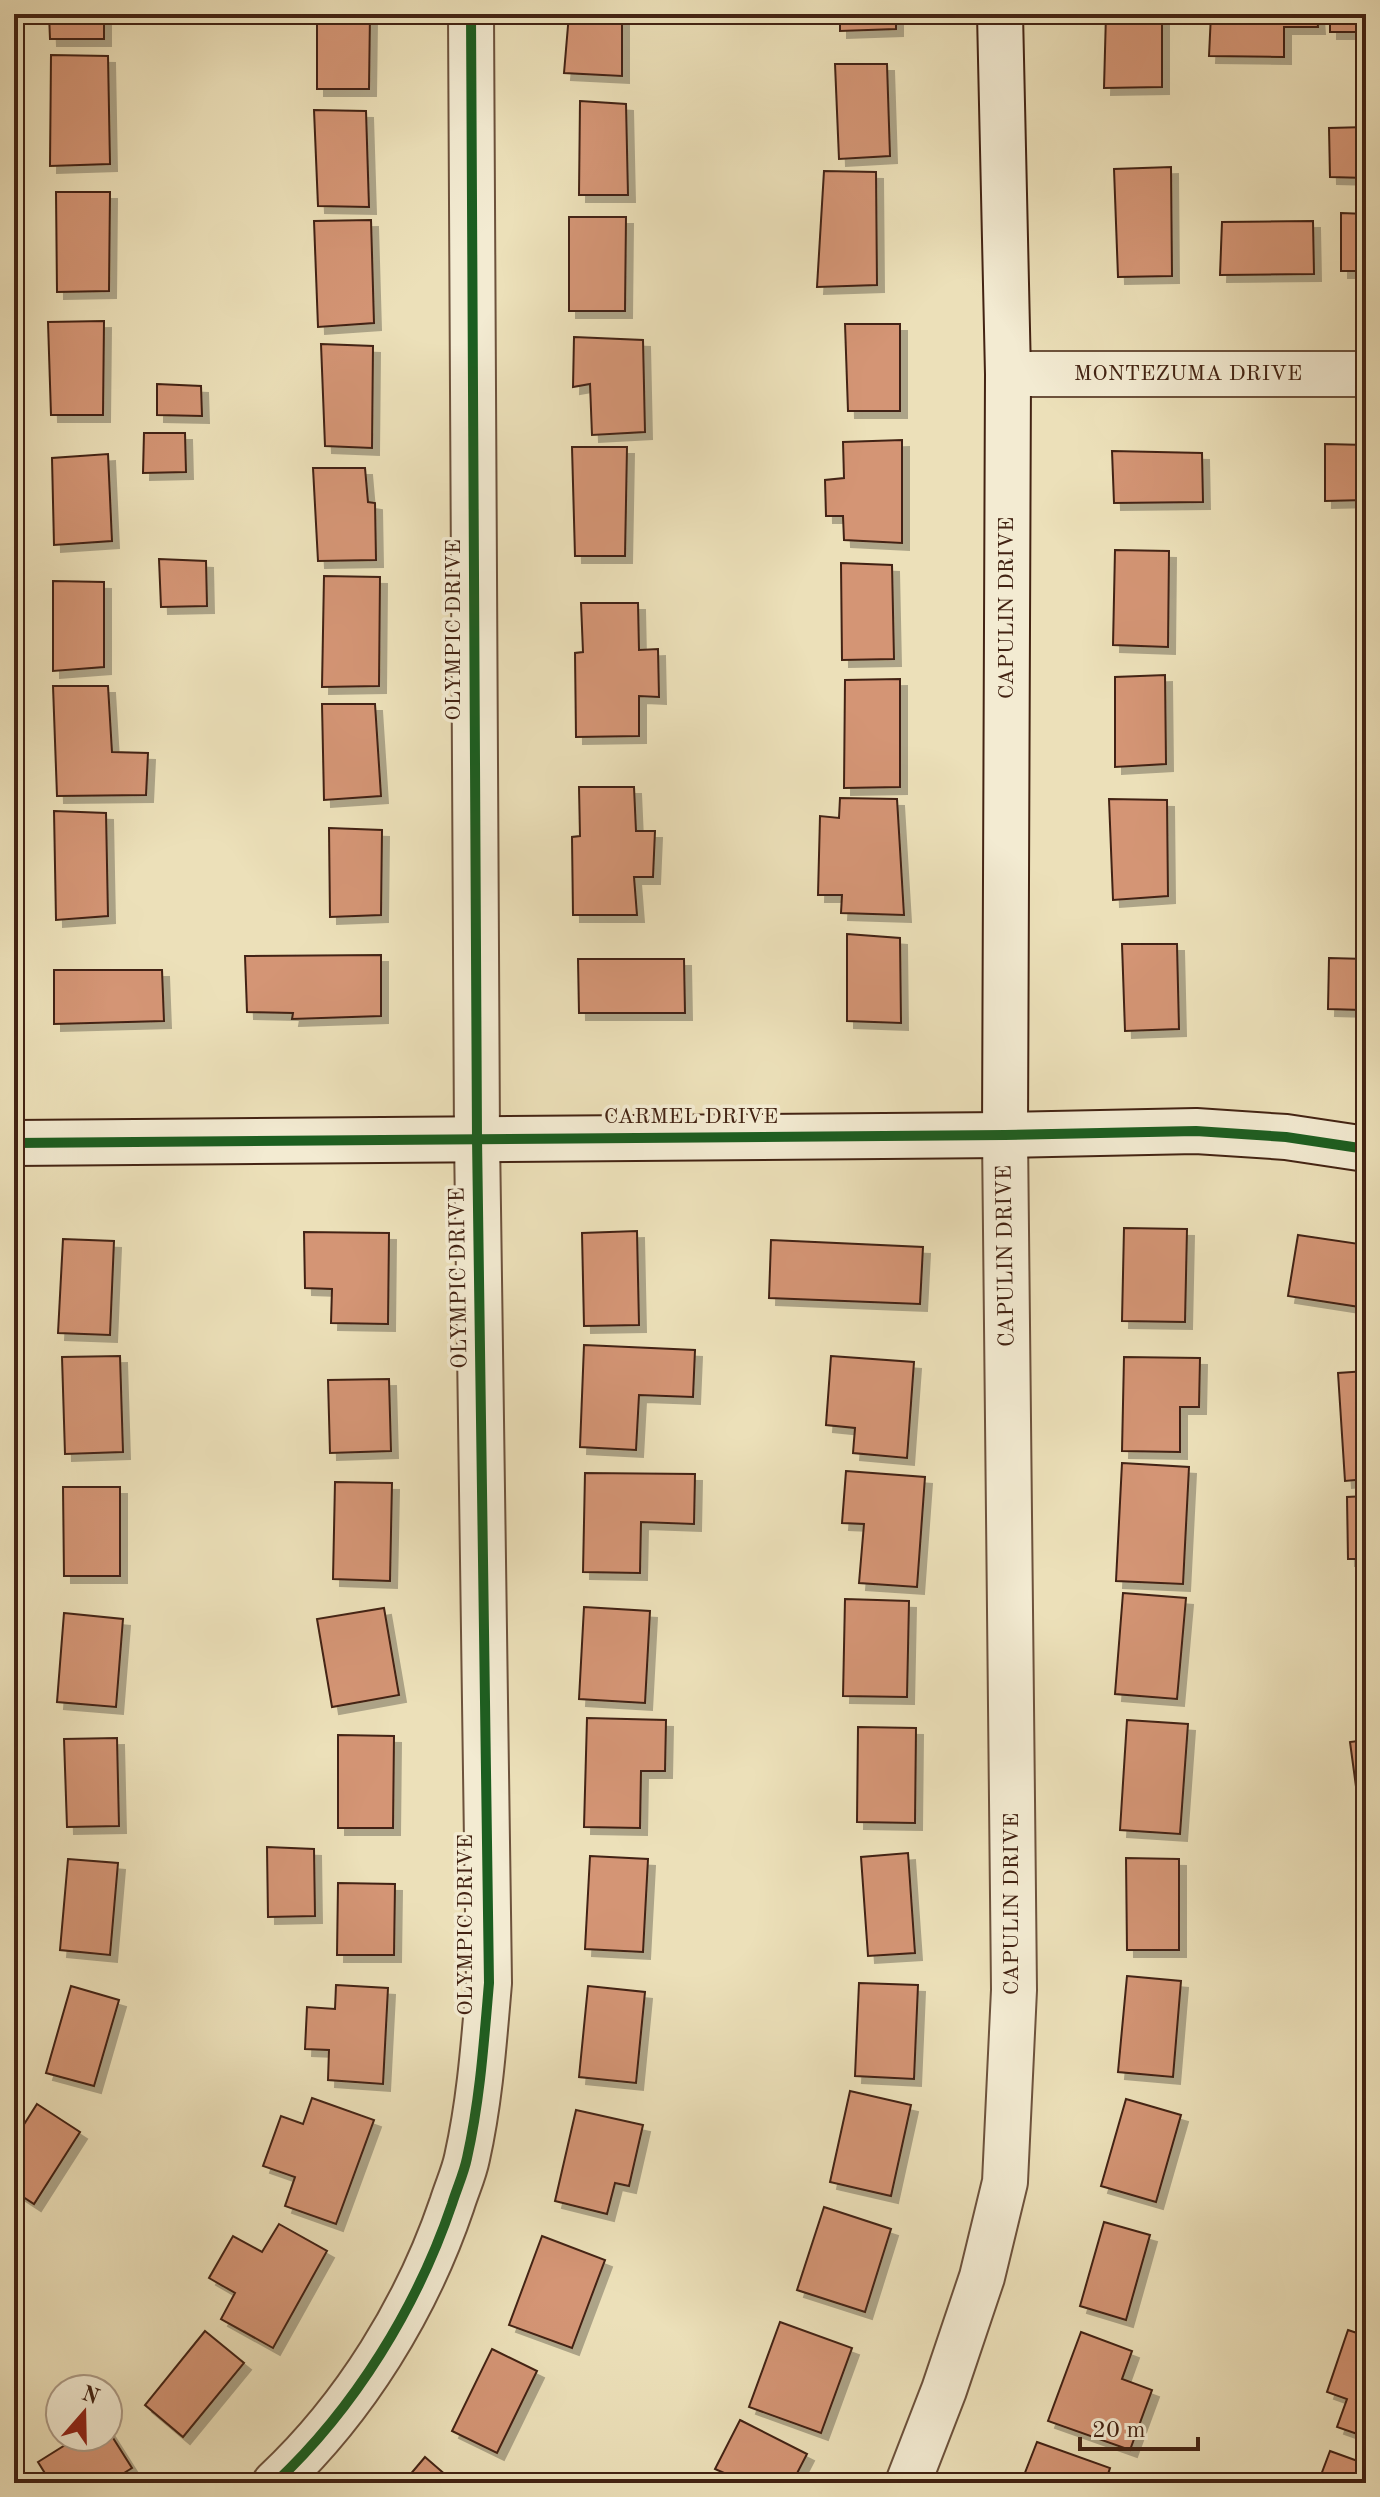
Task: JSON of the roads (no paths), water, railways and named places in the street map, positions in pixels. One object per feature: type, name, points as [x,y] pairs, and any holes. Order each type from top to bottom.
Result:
[{"type":"street","name":"OLYMPIC DRIVE","points":[[275,2483],[299,2461],[349,2400],[404,2315],[440,2238],[467,2159],[482,2070],[489,1983],[477,1138],[471,14]]},
{"type":"street","name":"CAPULIN DRIVE","points":[[908,2483],[944,2390],[982,2277],[1005,2182],[1014,1990],[1005,1135],[1008,374],[1000,14]]},
{"type":"street","name":"MONTEZUMA DRIVE","points":[[1008,374],[1366,374]]},
{"type":"street","name":"CARMEL DRIVE","points":[[14,1143],[1196,1131],[1286,1137],[1366,1149]]}]
